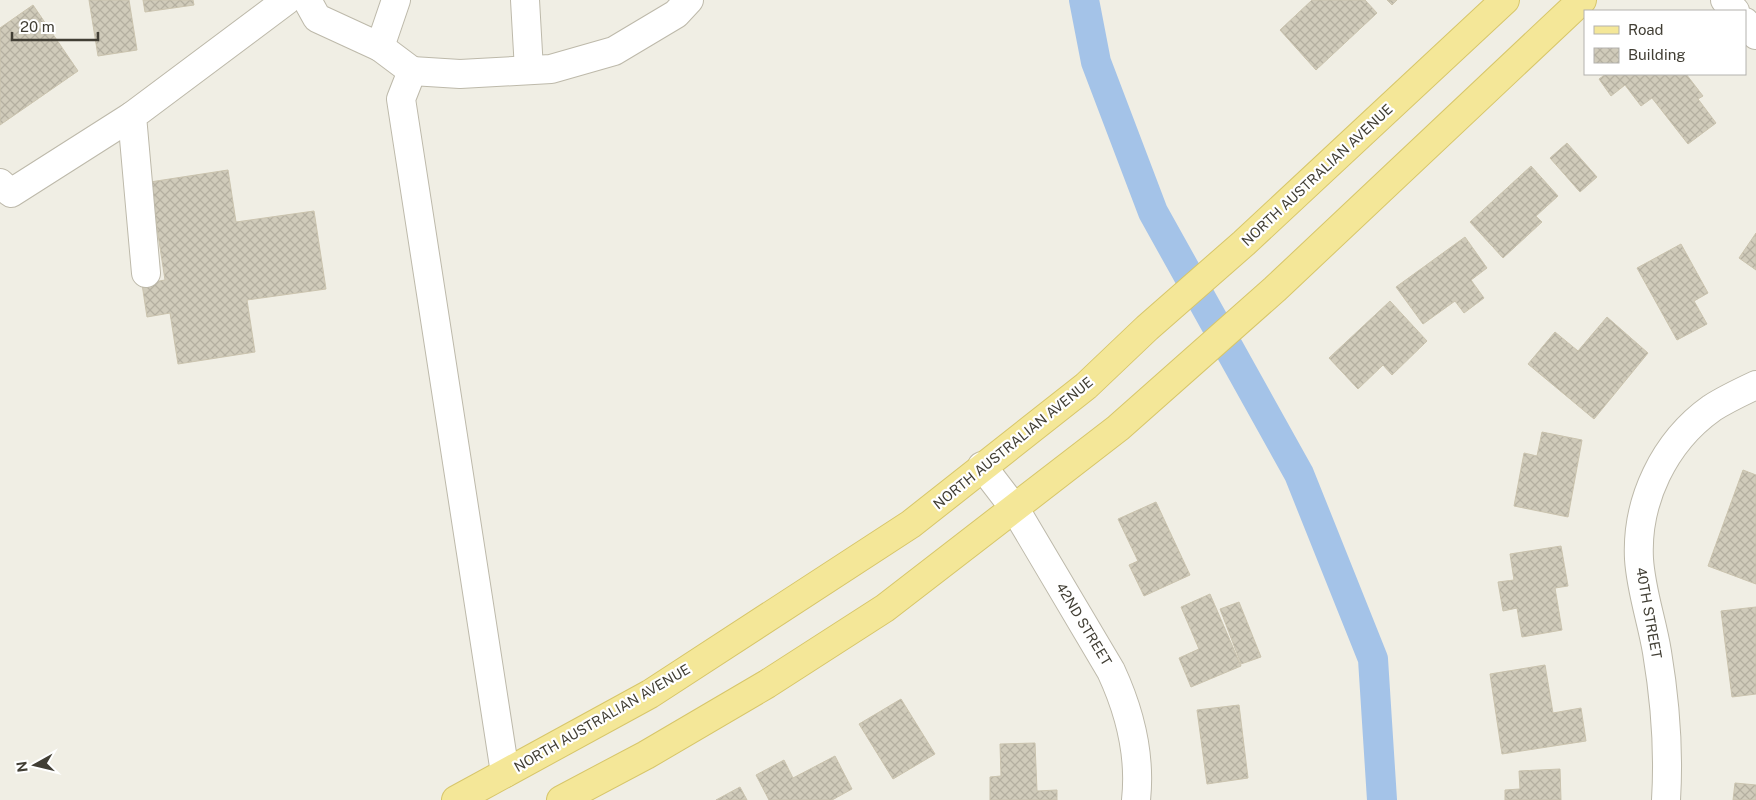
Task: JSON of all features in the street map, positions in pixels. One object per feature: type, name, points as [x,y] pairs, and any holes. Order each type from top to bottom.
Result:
[{"type":"main road","name":"NORTH AUSTRALIAN AVENUE","points":[[456,800],[650,694],[911,524],[982,466],[1086,386],[1147,328],[1244,243],[1505,0]]},
{"type":"main road","points":[[561,800],[646,755],[767,684],[885,608],[1015,509],[1118,428],[1275,289],[1582,0]]},
{"type":"street","points":[[0,183],[12,193],[132,116],[287,0]]},
{"type":"street","points":[[307,0],[317,18],[380,47],[412,71],[460,74],[551,69],[614,51],[676,14],[689,0]]},
{"type":"street","points":[[380,47],[396,0]]},
{"type":"street","points":[[525,0],[529,70]]},
{"type":"street","points":[[1725,0],[1734,10]]},
{"type":"street","points":[[1746,23],[1756,35]]},
{"type":"street","points":[[412,71],[401,99],[505,773]]},
{"type":"street","points":[[132,116],[146,274]]},
{"type":"street","name":"40TH STREET","points":[[1666,800],[1666,733],[1657,653],[1639,559],[1643,513],[1657,472],[1681,437],[1712,408],[1756,385]]},
{"type":"street","name":"42ND STREET","points":[[982,466],[1015,509],[1111,671],[1121,692],[1135,738],[1136,800]]},
{"type":"building","points":[[89,0],[129,0],[137,50],[98,56]]},
{"type":"building","points":[[143,0],[193,0],[194,5],[145,12]]},
{"type":"building","points":[[1312,0],[1365,0],[1377,13],[1316,70],[1280,30]]},
{"type":"building","points":[[1387,0],[1397,0],[1392,5]]},
{"type":"building","points":[[33,5],[78,71],[0,125],[0,28]]},
{"type":"building","points":[[1605,75],[1687,75],[1703,96],[1698,99],[1716,123],[1688,144],[1652,98],[1641,106],[1625,85],[1611,96],[1599,79]]},
{"type":"building","points":[[1567,143],[1597,177],[1580,192],[1550,158]]},
{"type":"building","points":[[1531,166],[1558,196],[1536,216],[1542,222],[1503,258],[1470,222]]},
{"type":"building","points":[[228,170],[236,222],[314,211],[326,289],[247,300],[255,352],[178,364],[170,313],[147,317],[142,284],[165,280],[150,182]]},
{"type":"building","points":[[1756,233],[1756,270],[1739,258]]},
{"type":"building","points":[[1465,237],[1487,268],[1471,280],[1484,298],[1464,313],[1455,301],[1423,324],[1396,287]]},
{"type":"building","points":[[1681,244],[1708,293],[1694,301],[1707,324],[1677,340],[1637,268]]},
{"type":"building","points":[[1390,301],[1427,341],[1392,375],[1383,365],[1358,389],[1329,358]]},
{"type":"building","points":[[1607,317],[1648,353],[1594,419],[1528,364],[1555,332],[1578,351]]},
{"type":"building","points":[[1542,432],[1582,440],[1568,517],[1514,506],[1524,453],[1537,456]]},
{"type":"building","points":[[1743,470],[1756,475],[1756,584],[1708,566]]},
{"type":"building","points":[[1156,502],[1190,575],[1144,596],[1129,565],[1138,561],[1118,519]]},
{"type":"building","points":[[1561,546],[1568,586],[1555,588],[1562,630],[1522,637],[1517,608],[1503,611],[1498,582],[1514,580],[1510,554]]},
{"type":"building","points":[[1210,594],[1241,666],[1191,687],[1179,658],[1199,649],[1181,607]]},
{"type":"building","points":[[1239,602],[1261,657],[1241,664],[1220,609]]},
{"type":"building","points":[[1756,607],[1756,694],[1732,697],[1721,611]]},
{"type":"building","points":[[1545,665],[1553,713],[1581,708],[1586,741],[1502,754],[1490,674]]},
{"type":"building","points":[[901,699],[935,754],[893,779],[859,724]]},
{"type":"building","points":[[1239,705],[1248,778],[1207,784],[1197,710]]},
{"type":"building","points":[[1035,743],[1037,791],[1057,790],[1057,800],[990,800],[990,777],[1001,776],[1000,744]]},
{"type":"building","points":[[835,756],[852,789],[832,800],[769,800],[756,775],[784,760],[793,778]]},
{"type":"building","points":[[1560,769],[1561,800],[1505,800],[1505,790],[1520,789],[1519,771]]},
{"type":"building","points":[[1735,783],[1756,785],[1756,800],[1733,800]]},
{"type":"building","points":[[740,787],[747,800],[716,800]]},
{"type":"waterway","points":[[1084,0],[1096,62],[1153,212],[1299,474],[1373,659],[1382,800]]}]
